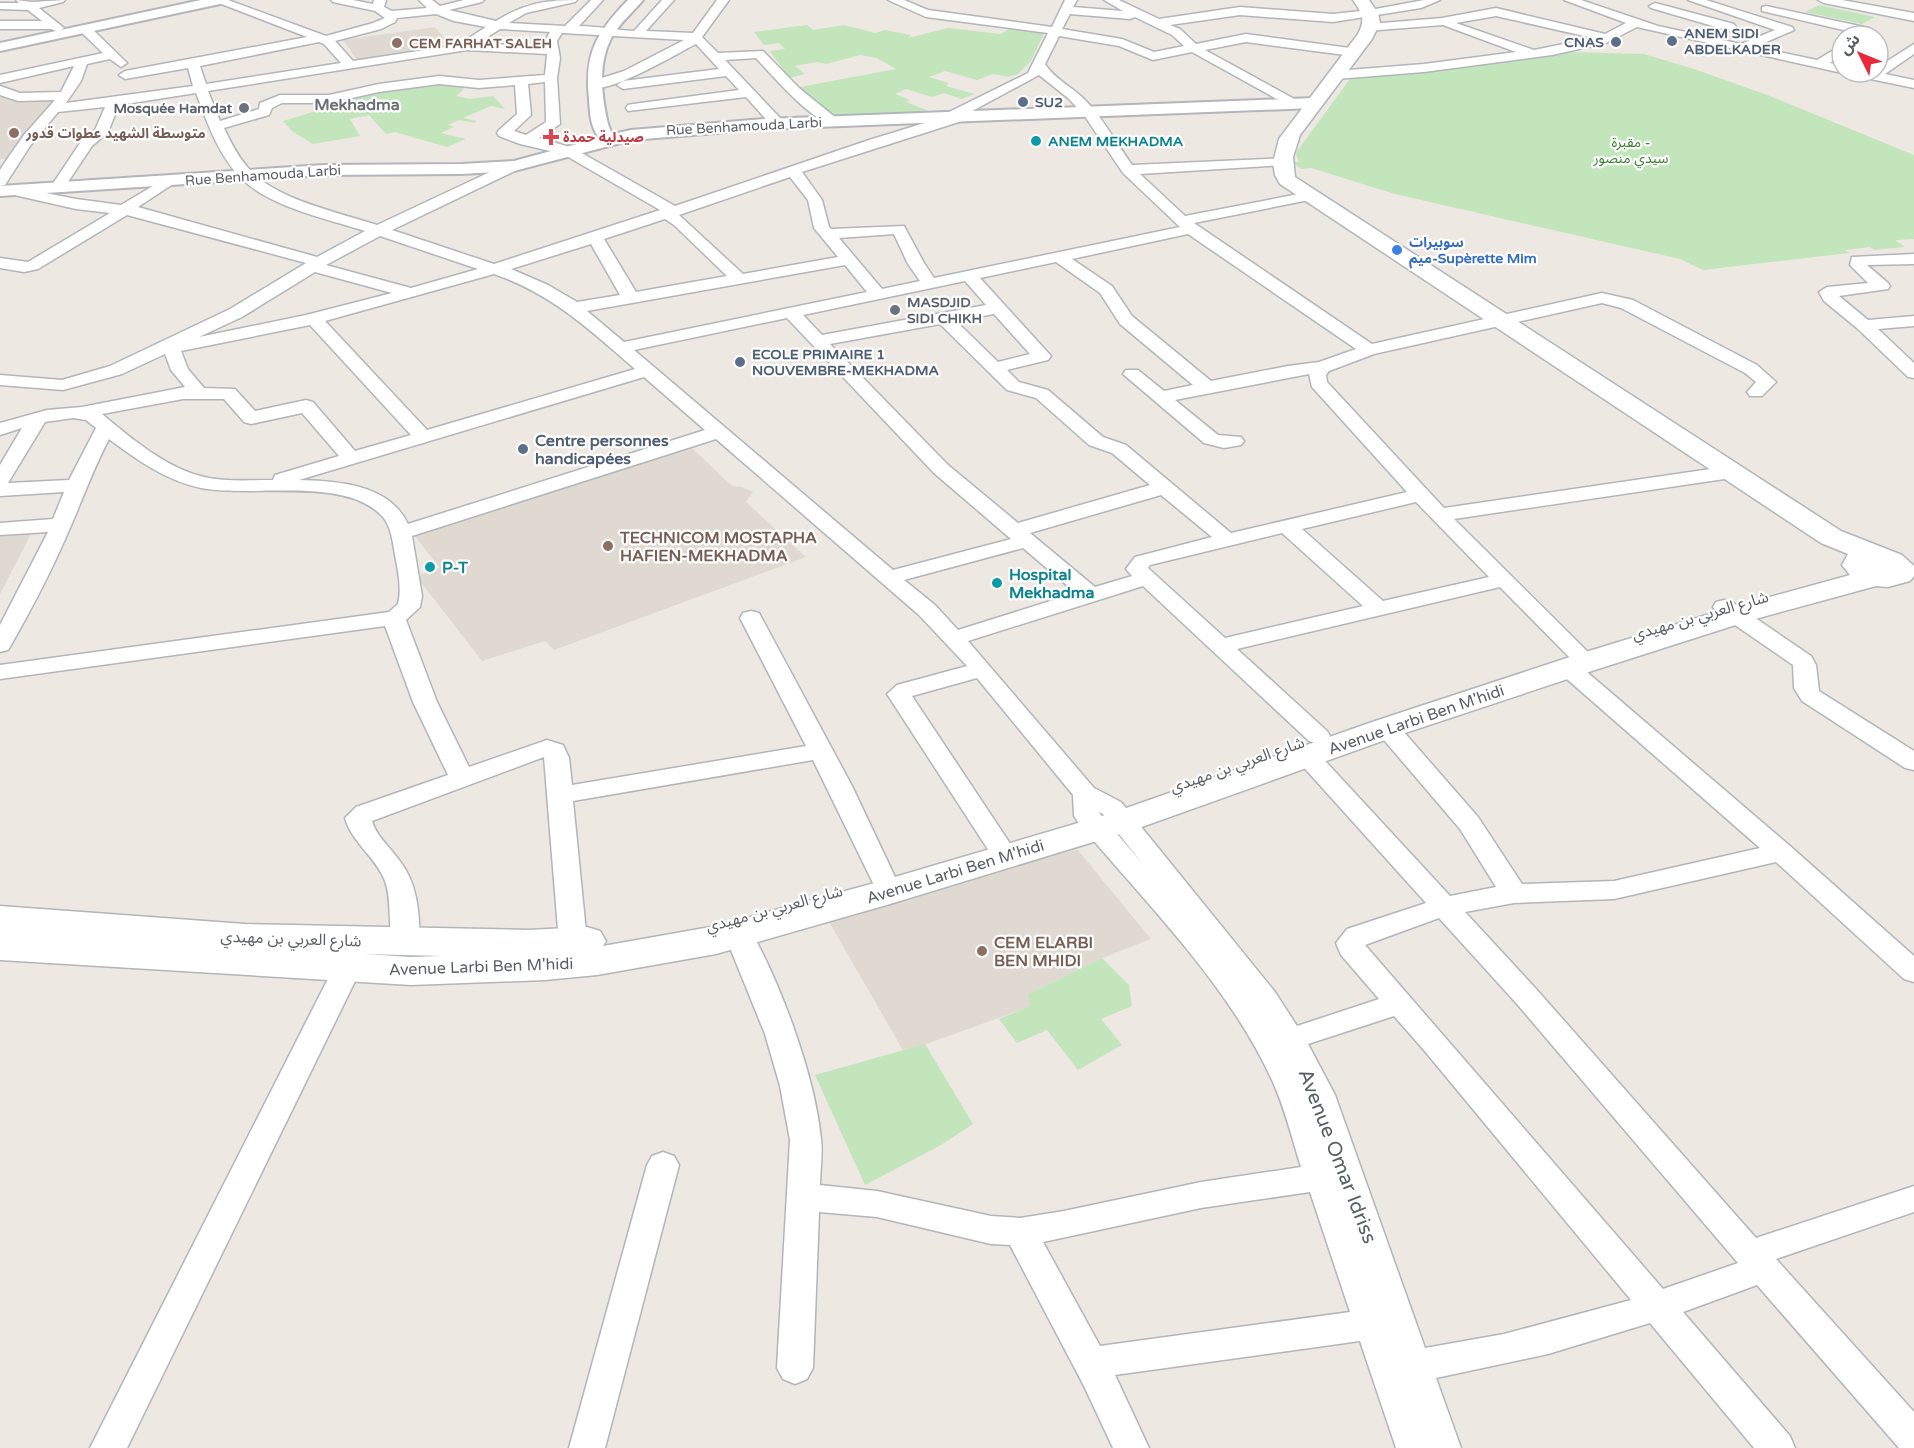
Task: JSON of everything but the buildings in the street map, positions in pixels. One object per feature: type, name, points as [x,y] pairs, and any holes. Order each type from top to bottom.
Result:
[{"type":"main road","points":[[1367,14],[1353,52],[1336,75],[1304,104],[1285,144],[1283,161],[1287,180],[1831,537],[1891,569]]},
{"type":"main road","name":"Avenue Larbi Ben M'hidi","points":[[0,946],[411,972],[545,966],[643,953],[716,940],[867,898],[1101,813],[1312,746],[1387,728],[1501,684],[1731,611],[1891,569]]},
{"type":"main road","name":"شارع العربي بن مهيدي","points":[[1312,746],[1501,684]]},
{"type":"main road","name":"شارع العربي بن مهيدي","points":[[0,919],[245,938],[406,942],[528,944],[666,934],[740,919],[1101,813]]},
{"type":"street","points":[[0,6],[59,0]]},
{"type":"street","points":[[0,26],[85,29],[218,0],[323,39],[350,65]]},
{"type":"street","points":[[53,110],[128,100],[267,51],[382,25],[392,19],[378,4],[337,0]]},
{"type":"street","points":[[425,0],[437,10],[464,21],[697,38],[777,123]]},
{"type":"street","points":[[390,15],[437,10],[478,0]]},
{"type":"street","points":[[463,47],[499,25],[516,8],[571,0]]},
{"type":"street","points":[[525,141],[553,125],[554,113],[549,69],[553,51],[551,41],[597,0]]},
{"type":"street","points":[[591,139],[585,72],[589,51],[629,0]]},
{"type":"street","points":[[617,138],[605,135],[602,131],[594,85],[594,62],[605,31],[636,0]]},
{"type":"street","points":[[637,34],[668,0]]},
{"type":"street","points":[[621,81],[697,38],[723,0]]},
{"type":"street","points":[[894,0],[926,13],[989,20],[1122,43],[1149,56],[1246,38]]},
{"type":"street","points":[[1110,0],[1179,34],[1193,48],[1304,104]]},
{"type":"street","points":[[1157,23],[1244,11],[1328,18],[1367,14],[1434,0]]},
{"type":"street","points":[[1570,0],[1636,23],[1830,66]]},
{"type":"street","points":[[1694,0],[1731,0],[1830,25]]},
{"type":"street","points":[[1694,0],[1794,31],[1767,36],[1743,48]]},
{"type":"street","points":[[1824,0],[1914,17]]},
{"type":"street","points":[[1892,0],[1914,4]]},
{"type":"street","points":[[1622,18],[1660,3],[1767,36]]},
{"type":"street","points":[[27,4],[60,29]]},
{"type":"street","points":[[166,349],[315,320],[494,268],[955,117],[1028,79],[1040,66],[1069,5],[1143,16]]},
{"type":"street","points":[[1789,14],[1804,5]]},
{"type":"street","points":[[1244,11],[1255,27],[1255,31],[1277,40]]},
{"type":"street","points":[[1442,22],[1496,12],[1606,38]]},
{"type":"street","points":[[1367,14],[1442,22],[1533,54]]},
{"type":"street","points":[[1881,24],[1897,14]]},
{"type":"street","points":[[1186,20],[1246,38],[1277,40],[1353,52]]},
{"type":"street","points":[[1336,75],[1424,68],[1533,54],[1606,38],[1636,23]]},
{"type":"street","points":[[0,47],[60,29]]},
{"type":"street","points":[[85,29],[121,63],[128,100]]},
{"type":"street","points":[[295,73],[463,47],[553,51]]},
{"type":"street","points":[[463,47],[476,60]]},
{"type":"street","points":[[1890,65],[1914,48]]},
{"type":"street","points":[[715,57],[759,54],[794,91],[831,122]]},
{"type":"street","points":[[0,79],[114,55]]},
{"type":"street","points":[[1819,64],[1830,57]]},
{"type":"street","points":[[0,182],[6,161],[64,96],[81,67],[81,61]]},
{"type":"street","points":[[1896,61],[1914,64]]},
{"type":"street","points":[[126,80],[196,76],[287,64],[304,81],[303,89],[323,99]]},
{"type":"street","points":[[1040,66],[1042,72],[1073,95],[1089,112],[1128,170],[1186,225],[1369,350]]},
{"type":"street","points":[[447,80],[443,73],[459,69]]},
{"type":"street","points":[[217,126],[264,112],[265,106],[280,99],[323,99],[379,88],[447,80],[521,80],[549,69]]},
{"type":"street","points":[[594,85],[729,72]]},
{"type":"street","points":[[196,76],[217,126],[246,175],[288,199],[494,268],[542,288],[574,308],[889,577],[954,638],[982,669],[1101,813],[1252,1018],[1288,1082],[1334,1175],[1371,1324],[1414,1448]]},
{"type":"street","points":[[747,91],[784,79]]},
{"type":"street","points":[[1890,79],[1914,84]]},
{"type":"street","points":[[521,80],[524,115]]},
{"type":"street","points":[[621,81],[641,134]]},
{"type":"street","points":[[0,90],[18,96],[64,96]]},
{"type":"street","points":[[633,108],[747,91],[794,91]]},
{"type":"street","points":[[57,188],[87,143],[101,132],[113,103]]},
{"type":"street","name":"Rue Benhamouda Larbi","points":[[8,191],[324,170],[461,169],[514,166],[591,139],[777,123],[1304,104]]},
{"type":"street","points":[[554,113],[524,115],[503,132],[557,152],[669,212],[739,279]]},
{"type":"street","points":[[1128,170],[1283,161]]},
{"type":"street","points":[[0,380],[63,385],[116,370],[166,349],[236,313],[316,264],[380,230],[514,166]]},
{"type":"street","points":[[461,169],[473,178],[465,188]]},
{"type":"street","points":[[793,170],[815,200],[819,222],[827,234],[878,294]]},
{"type":"street","points":[[0,263],[32,266],[126,211],[168,181]]},
{"type":"street","points":[[8,191],[179,222],[410,292]]},
{"type":"street","points":[[621,348],[1059,257],[1309,196]]},
{"type":"street","points":[[827,234],[898,229],[915,264],[930,283]]},
{"type":"street","points":[[594,237],[608,255],[632,299]]},
{"type":"street","points":[[1059,257],[1106,290],[1126,320],[1208,388]]},
{"type":"street","points":[[1914,259],[1858,260],[1858,265],[1882,286],[1827,292],[1914,373]]},
{"type":"street","points":[[574,308],[848,260]]},
{"type":"street","points":[[968,275],[1042,356],[994,368]]},
{"type":"street","points":[[1162,397],[1322,367],[1369,350],[1602,298],[1627,304],[1766,379],[1766,385],[1756,392]]},
{"type":"street","points":[[817,341],[997,308]]},
{"type":"street","points":[[790,312],[941,469],[1092,596]]},
{"type":"street","points":[[944,318],[1018,389],[1042,394],[1095,441],[1119,449],[1226,539]]},
{"type":"street","points":[[315,320],[423,437]]},
{"type":"street","points":[[1864,325],[1914,321]]},
{"type":"street","points":[[166,349],[195,388],[187,394]]},
{"type":"street","points":[[1322,367],[1317,375],[1318,383],[1577,660],[1781,852],[1914,972]]},
{"type":"street","points":[[83,407],[116,370]]},
{"type":"street","points":[[260,486],[647,371]]},
{"type":"street","points":[[1132,374],[1211,439],[1224,442],[1234,441]]},
{"type":"street","points":[[0,672],[395,618],[409,607],[411,596],[401,533],[398,522],[390,510],[359,494],[328,488],[209,484],[184,476],[145,456],[106,428],[63,385]]},
{"type":"street","points":[[0,429],[83,407],[187,394],[229,393],[251,418],[306,406],[351,458]]},
{"type":"street","points":[[0,481],[7,457],[37,419]]},
{"type":"street","points":[[0,645],[28,595],[77,485],[106,428]]},
{"type":"street","points":[[401,533],[718,432]]},
{"type":"street","points":[[1439,515],[1731,472]]},
{"type":"street","points":[[0,490],[77,485]]},
{"type":"street","points":[[889,577],[1166,487]]},
{"type":"street","points":[[1422,495],[1226,539],[1142,561],[1137,569],[1220,646],[1312,746],[1443,907],[1527,997],[1757,1262],[1914,1438]]},
{"type":"street","points":[[0,528],[60,525]]},
{"type":"street","points":[[1285,525],[1379,609]]},
{"type":"street","points":[[954,638],[1147,578]]},
{"type":"street","points":[[1220,646],[1503,580]]},
{"type":"street","points":[[1731,611],[1803,661],[1806,670],[1804,686],[1810,696],[1914,762]]},
{"type":"street","points":[[395,618],[398,632],[425,702],[462,779]]},
{"type":"street","points":[[751,618],[821,751],[882,877]]},
{"type":"street","points":[[982,669],[904,690],[899,694],[998,845]]},
{"type":"street","points":[[1387,728],[1465,817],[1514,894]]},
{"type":"street","points":[[406,942],[405,911],[401,888],[394,872],[358,818],[365,813],[551,748],[557,758],[573,942]]},
{"type":"street","points":[[561,795],[821,751]]},
{"type":"street","name":"Avenue Omar Idriss","points":[[1101,813],[1244,970],[1290,1039],[1320,1095],[1334,1175],[1415,1365],[1443,1448]]},
{"type":"street","points":[[1777,1448],[1350,948],[1350,943],[1357,936],[1443,907],[1514,894],[1614,890],[1781,852]]},
{"type":"street","points":[[738,933],[773,1011],[801,1107],[807,1140],[795,1368]]},
{"type":"street","points":[[108,1448],[347,969]]},
{"type":"street","points":[[1290,1039],[1399,1003]]},
{"type":"street","points":[[586,1448],[663,1165]]},
{"type":"street","points":[[804,1197],[877,1204],[991,1230],[1020,1232],[1064,1225],[1201,1195],[1334,1175]]},
{"type":"street","points":[[1415,1365],[1458,1360],[1556,1338],[1656,1306],[1757,1262],[1911,1204]]},
{"type":"street","points":[[1020,1232],[1090,1363],[1131,1448]]},
{"type":"street","points":[[1090,1363],[1371,1324]]},
{"type":"shaded area","name":"CEM FARHAT SALEH","points":[[435,27],[451,46],[357,60],[343,40]]},
{"type":"shaded area","name":"متوسطة الشهيد عطوات قدور","points":[[0,93],[55,98],[7,159],[0,159]]},
{"type":"shaded area","name":"TECHNICOM MOSTAPHA HAFIEN-MEKHADMA","points":[[692,448],[732,486],[753,492],[746,502],[806,557],[554,650],[545,641],[482,661],[416,576],[440,568],[413,534]]},
{"type":"shaded area","points":[[32,532],[0,594],[0,534]]},
{"type":"shaded area","name":"CEM ELARBI BEN MHIDI","points":[[1077,849],[1151,939],[1102,958],[1027,995],[1032,1006],[904,1052],[828,920]]},
{"type":"green space","points":[[1819,5],[1875,17],[1862,24],[1805,12]]},
{"type":"green space","points":[[807,25],[813,30],[844,25],[875,33],[885,30],[911,35],[908,38],[948,28],[1001,34],[1015,25],[1045,31],[1031,61],[1018,74],[1008,77],[993,74],[977,80],[945,71],[929,77],[949,83],[946,86],[975,94],[962,99],[944,93],[932,97],[906,89],[895,94],[910,100],[906,102],[934,113],[835,118],[800,87],[896,69],[877,58],[860,55],[826,64],[817,62],[795,66],[805,74],[789,78],[770,51],[785,49],[779,43],[764,45],[754,32]]},
{"type":"green space","name":"مقبرة - سيدي منصور","points":[[1566,52],[1644,54],[1770,96],[1914,155],[1914,239],[1895,240],[1905,247],[1874,250],[1870,247],[1845,250],[1849,253],[1703,270],[1680,259],[1395,194],[1311,168],[1301,169],[1292,162],[1299,162],[1296,154],[1298,150],[1352,76]]},
{"type":"green space","points":[[429,82],[454,83],[464,89],[456,96],[470,99],[493,96],[505,109],[491,106],[463,118],[477,121],[474,123],[459,120],[448,125],[454,127],[441,133],[466,139],[447,147],[395,132],[386,134],[369,115],[350,119],[360,136],[313,144],[293,132],[283,121],[341,102],[330,99]]},
{"type":"green space","points":[[1102,958],[1129,985],[1132,1006],[1101,1019],[1122,1045],[1078,1070],[1047,1030],[1017,1043],[999,1019],[1031,1006],[1027,995]]},
{"type":"green space","points":[[925,1044],[973,1124],[941,1145],[865,1185],[815,1075]]},
{"type":"place","name":"ANEM SIDI ABDELKADER","points":[[1672,41]]},
{"type":"place","name":"CNAS","points":[[1616,42]]},
{"type":"place","name":"CEM FARHAT SALEH","points":[[397,43]]},
{"type":"place","name":"SU2","points":[[1023,102]]},
{"type":"place","name":"Mosquée Hamdat","points":[[244,108]]},
{"type":"place","name":"متوسطة الشهيد عطوات قدور","points":[[14,133]]},
{"type":"place","name":"صيدلية حمدة","points":[[551,137]]},
{"type":"place","name":"ANEM MEKHADMA","points":[[1036,141]]},
{"type":"place","name":"سوبيرات ميم-Supèrette Mim","points":[[1397,250]]},
{"type":"place","name":"MASDJID SIDI CHIKH","points":[[895,310]]},
{"type":"place","name":"ECOLE PRIMAIRE 1 NOUVEMBRE-MEKHADMA","points":[[740,362]]},
{"type":"place","name":"Centre personnes handicapées","points":[[523,449]]},
{"type":"place","name":"TECHNICOM MOSTAPHA HAFIEN-MEKHADMA","points":[[608,546]]},
{"type":"place","name":"P-T","points":[[430,567]]},
{"type":"place","name":"Hospital Mekhadma","points":[[997,583]]},
{"type":"place","name":"CEM ELARBI BEN MHIDI","points":[[982,951]]},
{"type":"district","name":"Mekhadma","points":[[357,104]]}]
